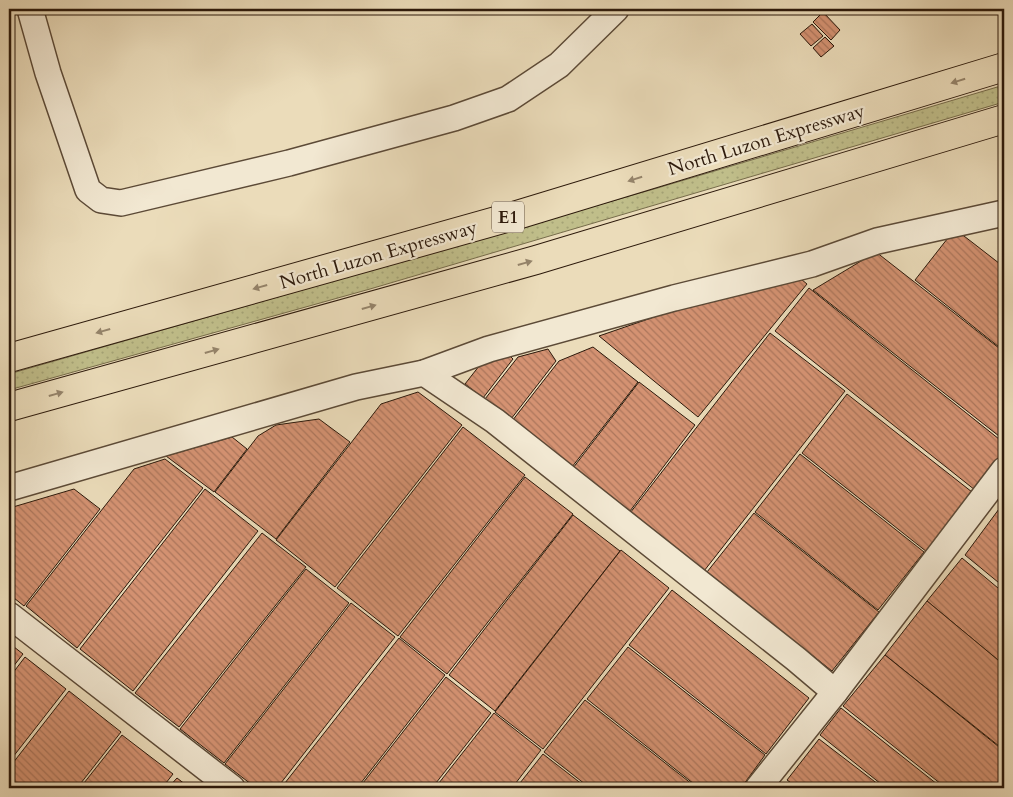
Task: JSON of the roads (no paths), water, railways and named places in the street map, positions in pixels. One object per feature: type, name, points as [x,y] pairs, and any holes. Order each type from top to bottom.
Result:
[{"type":"highway","name":"North Luzon Expressway","points":[[9,358],[517,215],[1004,67]]},
{"type":"highway","points":[[9,407],[536,260],[1004,119]]},
{"type":"lane","points":[[30,9],[48,74],[88,190],[101,200],[121,203],[289,163],[454,118],[508,99],[559,65],[616,9]]},
{"type":"lane","points":[[9,488],[356,387],[424,373],[489,349],[674,298],[812,264],[877,241],[1004,212]]},
{"type":"lane","points":[[424,373],[495,421],[835,692]]},
{"type":"lane","points":[[758,788],[835,692],[1004,470]]},
{"type":"lane","points":[[9,615],[232,788]]}]
